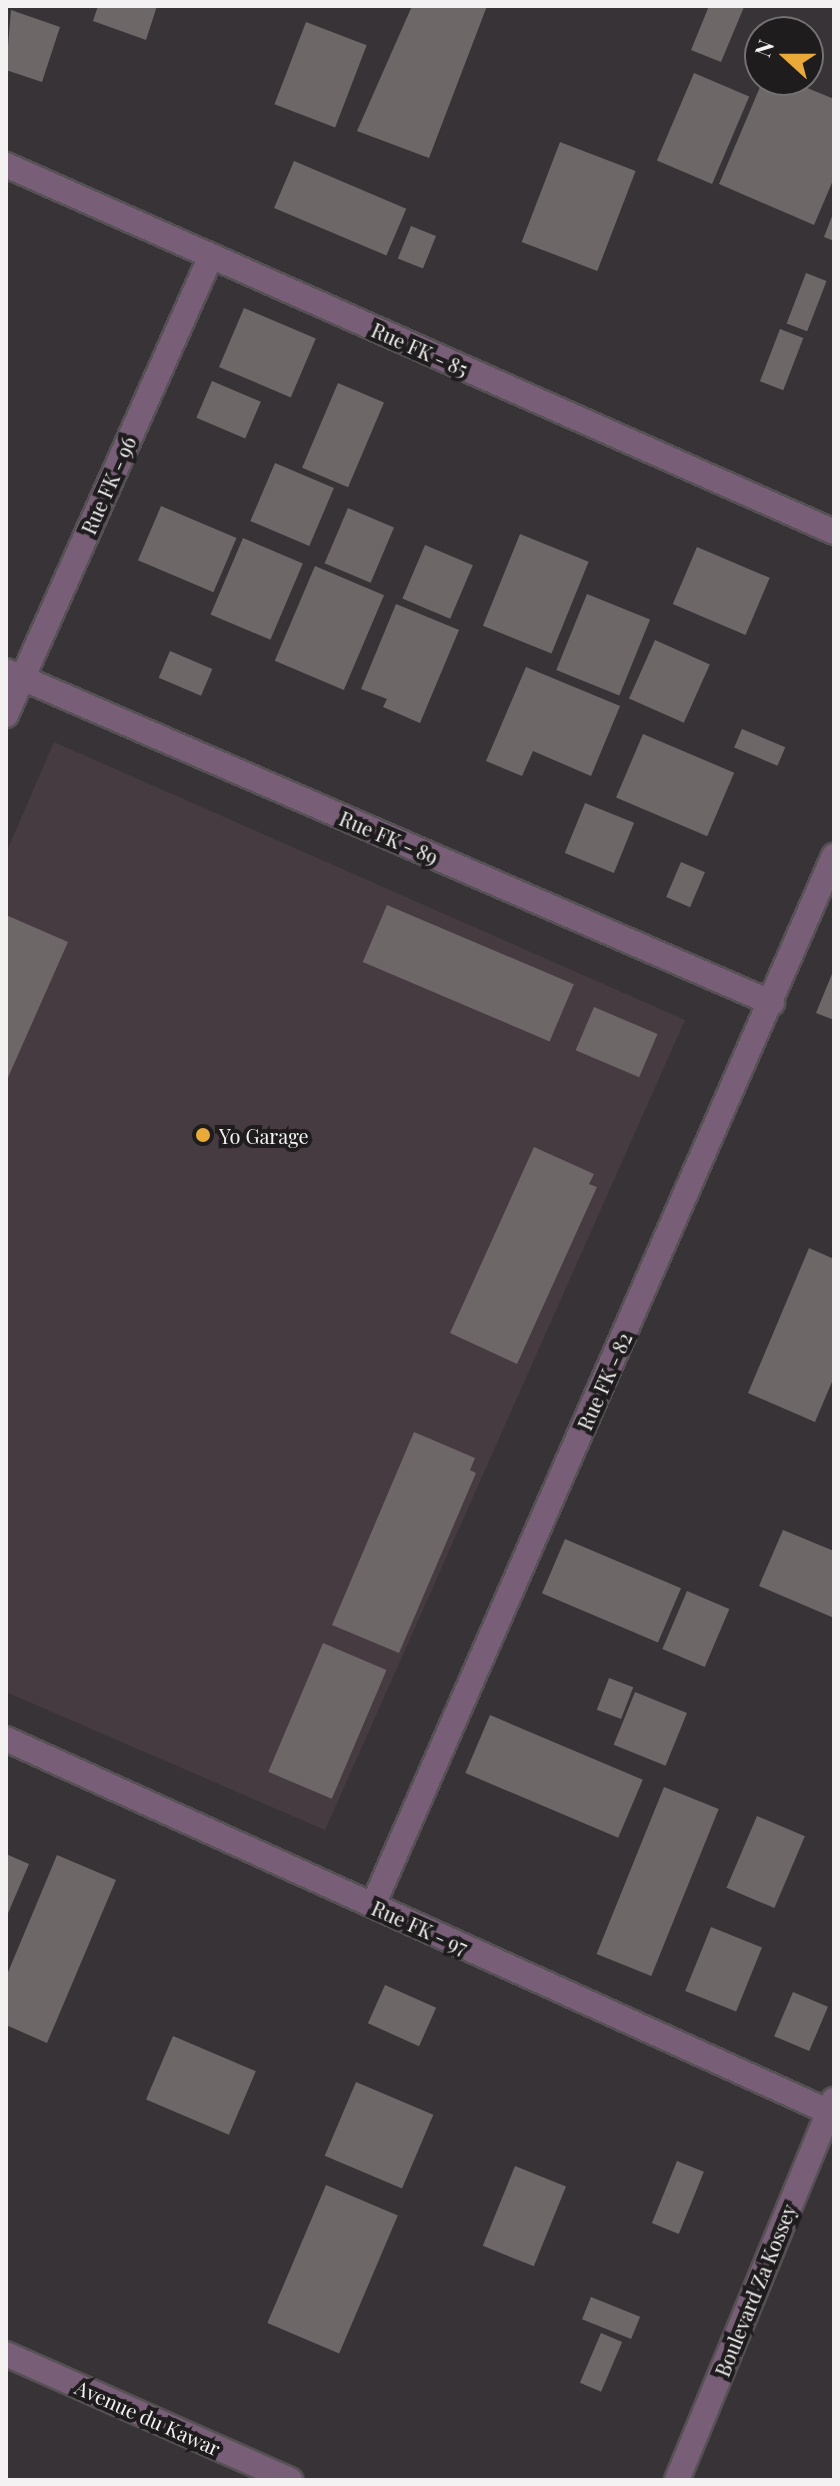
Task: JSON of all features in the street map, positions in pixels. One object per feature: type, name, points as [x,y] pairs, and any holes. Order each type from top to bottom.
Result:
[{"type":"street","name":"Rue FK - 85","points":[[6,165],[834,532]]},
{"type":"street","name":"Rue FK - 96","points":[[6,715],[14,675],[211,256]]},
{"type":"street","name":"Rue FK - 89","points":[[14,675],[772,1003]]},
{"type":"street","name":"Rue FK - 82","points":[[373,1905],[834,856]]},
{"type":"street","name":"Rue FK - 97","points":[[6,1739],[832,2108]]},
{"type":"street","name":"Boulevard Za Kossey","points":[[677,2480],[832,2108]]},
{"type":"street","name":"Avenue du Kawar","points":[[6,2354],[290,2480]]},
{"type":"shaded area","points":[[54,742],[685,1020],[325,1830],[6,1692],[6,853]]},
{"type":"building","points":[[98,6],[157,6],[146,40],[93,21]]},
{"type":"building","points":[[412,6],[487,6],[429,158],[357,131]]},
{"type":"building","points":[[709,6],[744,7],[721,62],[691,50]]},
{"type":"building","points":[[11,10],[60,27],[42,82],[6,70]]},
{"type":"building","points":[[306,22],[367,45],[335,127],[274,104]]},
{"type":"building","points":[[694,73],[749,96],[712,184],[657,160]]},
{"type":"building","points":[[824,95],[834,99],[834,178],[814,225],[719,184],[756,96]]},
{"type":"building","points":[[560,142],[636,171],[597,271],[522,242]]},
{"type":"building","points":[[294,161],[406,209],[386,256],[274,208]]},
{"type":"building","points":[[834,211],[834,241],[824,237]]},
{"type":"building","points":[[411,226],[436,236],[423,269],[398,258]]},
{"type":"building","points":[[806,273],[827,281],[807,331],[787,323]]},
{"type":"building","points":[[244,308],[316,338],[291,397],[219,367]]},
{"type":"building","points":[[780,329],[803,338],[783,390],[760,381]]},
{"type":"building","points":[[212,381],[261,402],[245,439],[196,418]]},
{"type":"building","points":[[338,383],[384,403],[348,487],[302,468]]},
{"type":"building","points":[[275,463],[334,488],[309,546],[250,521]]},
{"type":"building","points":[[161,506],[236,538],[213,592],[138,560]]},
{"type":"building","points":[[348,508],[394,528],[371,583],[325,563]]},
{"type":"building","points":[[520,534],[589,562],[552,654],[483,626]]},
{"type":"building","points":[[243,538],[303,563],[270,640],[211,614]]},
{"type":"building","points":[[425,545],[473,565],[450,619],[402,598]]},
{"type":"building","points":[[697,547],[770,578],[745,635],[673,604]]},
{"type":"building","points":[[315,566],[384,595],[344,690],[275,661]]},
{"type":"building","points":[[587,594],[650,619],[619,696],[556,670]]},
{"type":"building","points":[[396,604],[459,630],[420,723],[383,707],[387,699],[361,689]]},
{"type":"building","points":[[655,640],[710,664],[684,723],[629,698]]},
{"type":"building","points":[[170,651],[212,669],[201,696],[159,678]]},
{"type":"building","points":[[526,667],[620,706],[591,776],[533,751],[522,776],[486,761]]},
{"type":"building","points":[[742,729],[785,747],[777,766],[734,747]]},
{"type":"building","points":[[643,734],[734,773],[707,836],[616,798]]},
{"type":"building","points":[[585,803],[634,823],[614,873],[565,853]]},
{"type":"building","points":[[681,862],[705,872],[690,907],[666,897]]},
{"type":"building","points":[[387,905],[574,984],[550,1041],[363,962]]},
{"type":"building","points":[[6,915],[68,942],[6,1082]]},
{"type":"building","points":[[834,969],[834,1020],[816,1013]]},
{"type":"building","points":[[594,1007],[658,1034],[639,1077],[576,1050]]},
{"type":"building","points":[[534,1147],[594,1174],[589,1184],[597,1187],[517,1364],[450,1333]]},
{"type":"building","points":[[809,1248],[834,1259],[834,1377],[815,1422],[748,1393]]},
{"type":"building","points":[[414,1432],[475,1458],[470,1470],[476,1473],[399,1653],[332,1625]]},
{"type":"building","points":[[783,1530],[834,1551],[834,1618],[759,1586]]},
{"type":"building","points":[[565,1539],[681,1588],[658,1643],[542,1593]]},
{"type":"building","points":[[687,1591],[729,1609],[705,1667],[662,1649]]},
{"type":"building","points":[[323,1643],[387,1670],[332,1799],[268,1772]]},
{"type":"building","points":[[609,1678],[633,1687],[621,1719],[597,1710]]},
{"type":"building","points":[[635,1692],[687,1713],[666,1766],[614,1745]]},
{"type":"building","points":[[490,1715],[643,1780],[618,1838],[465,1773]]},
{"type":"building","points":[[664,1787],[719,1809],[651,1976],[597,1954]]},
{"type":"building","points":[[757,1816],[805,1836],[774,1908],[727,1888]]},
{"type":"building","points":[[6,1854],[29,1864],[6,1918]]},
{"type":"building","points":[[57,1855],[116,1880],[47,2043],[6,2025],[6,1977]]},
{"type":"building","points":[[711,1927],[762,1948],[736,2012],[685,1991]]},
{"type":"building","points":[[385,1985],[436,2008],[419,2046],[368,2023]]},
{"type":"building","points":[[793,1992],[828,2007],[809,2051],[774,2036]]},
{"type":"building","points":[[173,2036],[256,2071],[229,2135],[146,2100]]},
{"type":"building","points":[[356,2082],[433,2115],[402,2188],[325,2156]]},
{"type":"building","points":[[677,2161],[704,2172],[679,2234],[652,2223]]},
{"type":"building","points":[[515,2166],[566,2187],[534,2266],[483,2246]]},
{"type":"building","points":[[326,2185],[398,2215],[339,2354],[267,2323]]},
{"type":"building","points":[[591,2297],[640,2317],[631,2339],[582,2319]]},
{"type":"building","points":[[601,2333],[622,2342],[601,2392],[580,2383]]},
{"type":"place","name":"Yo Garage","points":[[203,1135]]}]
